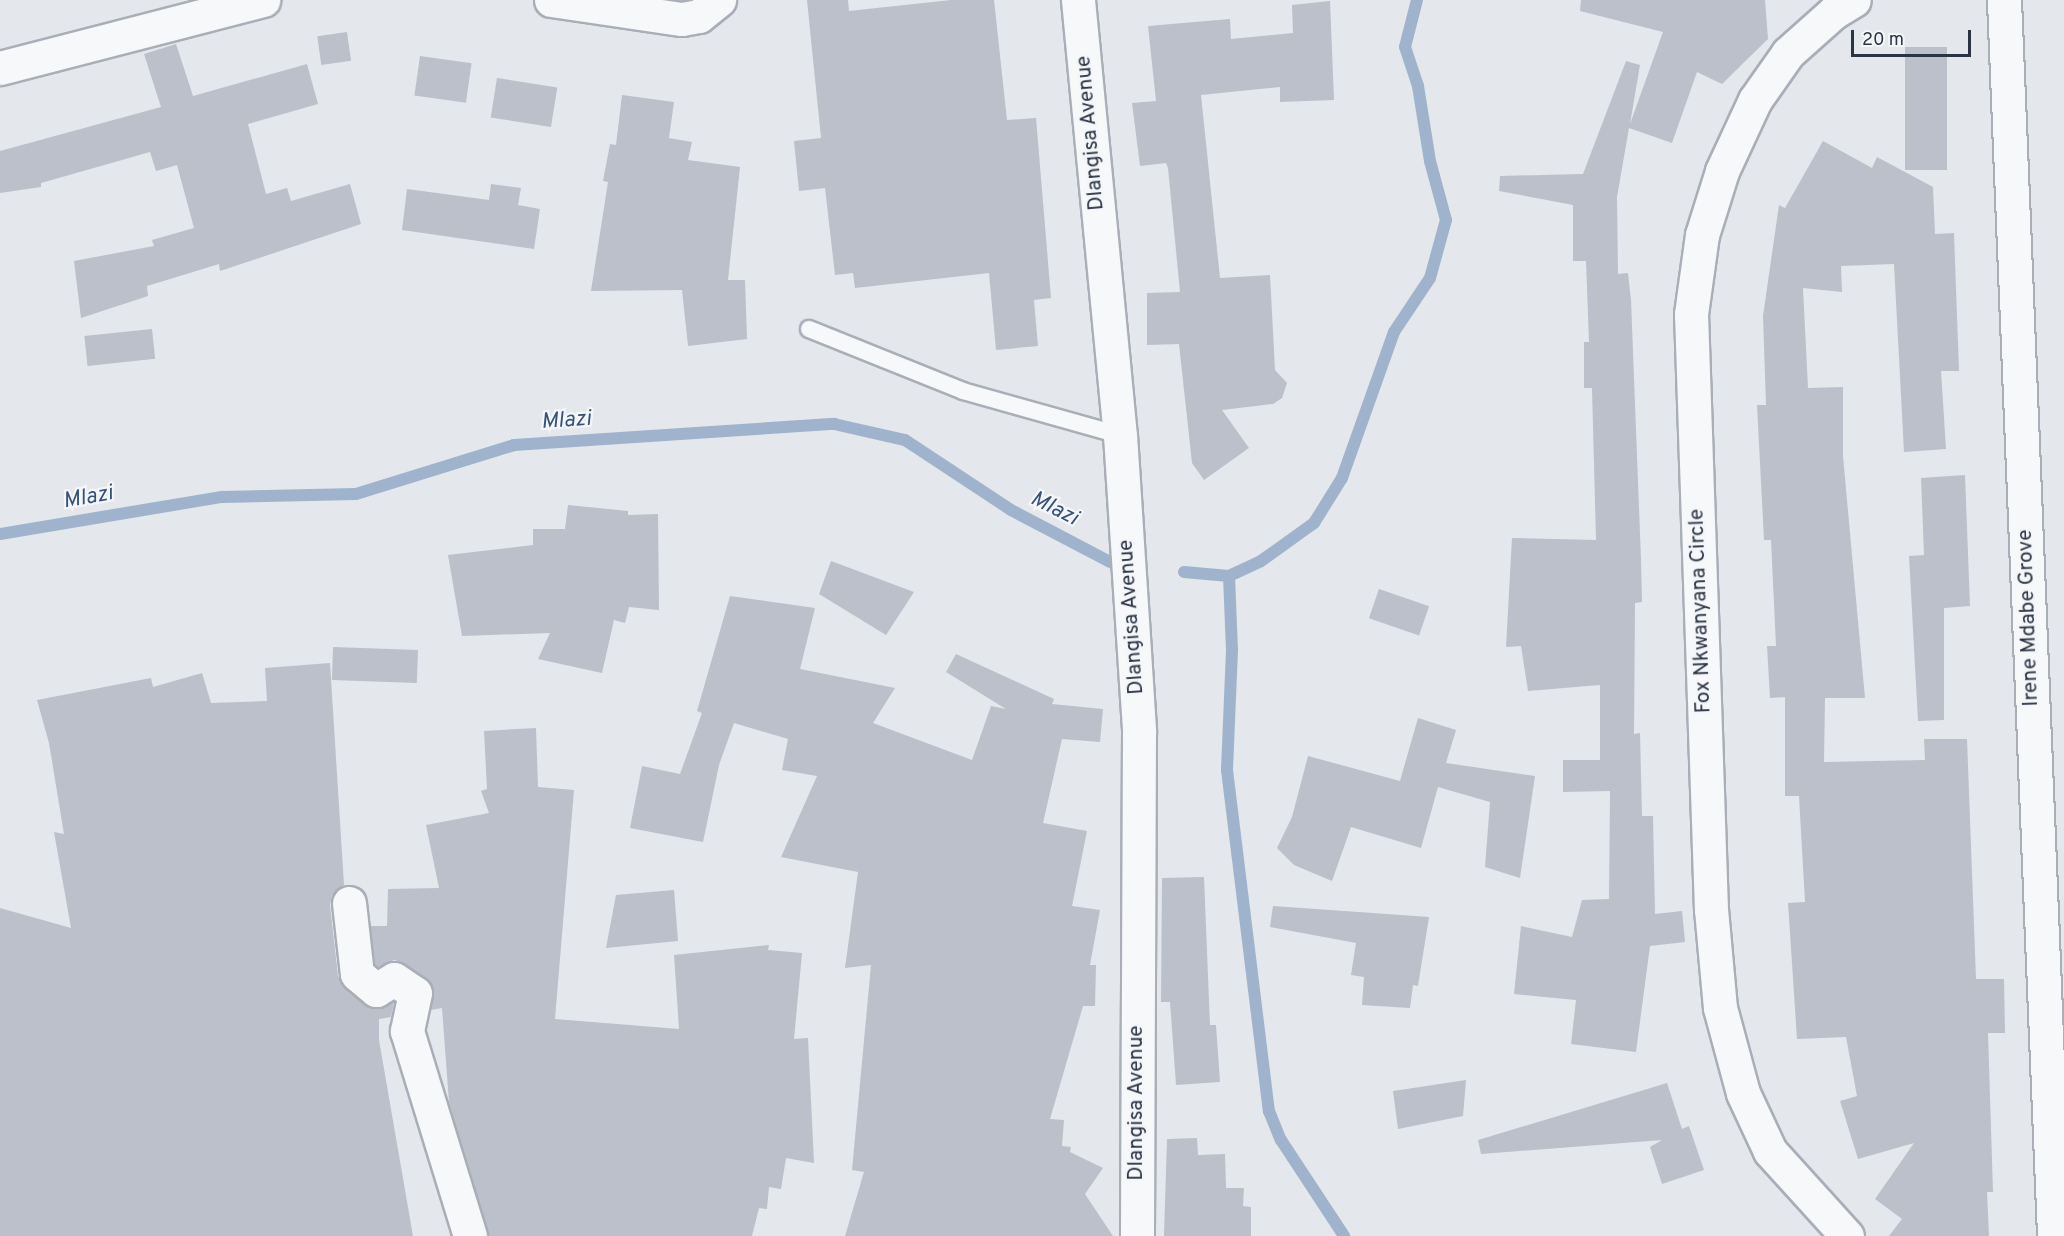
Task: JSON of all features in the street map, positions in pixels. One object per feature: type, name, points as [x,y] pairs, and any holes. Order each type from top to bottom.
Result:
[{"type":"street","points":[[0,68],[263,0]]},
{"type":"street","points":[[551,0],[682,19],[699,16],[719,0]]},
{"type":"street","name":"Dlangisa Avenue","points":[[1078,0],[1120,435],[1139,732],[1137,1236]]},
{"type":"street","name":"Fox Nkwanyana Circle","points":[[1847,1236],[1770,1151],[1743,1093],[1720,1008],[1711,910],[1691,314],[1702,235],[1722,171],[1755,100],[1788,53],[1834,12],[1854,0]]},
{"type":"street","name":"Irene Mdabe Grove","points":[[2004,0],[2054,1236]]},
{"type":"street","points":[[349,903],[357,974],[376,990],[394,979],[415,993],[407,1031],[470,1236]]},
{"type":"lane","points":[[809,329],[963,391],[1120,435]]},
{"type":"building","points":[[807,0],[848,0],[849,11],[951,0],[994,0],[1007,120],[1036,118],[1051,298],[1034,300],[1038,346],[996,350],[989,273],[855,288],[853,273],[835,275],[825,188],[799,191],[794,141],[821,138]]},
{"type":"building","points":[[1581,0],[1765,0],[1768,39],[1722,84],[1697,72],[1672,143],[1629,128],[1617,197],[1618,274],[1628,273],[1631,300],[1641,560],[1642,602],[1635,603],[1634,734],[1640,733],[1642,816],[1653,816],[1655,914],[1682,911],[1685,942],[1650,946],[1636,1052],[1571,1044],[1576,1000],[1514,994],[1521,926],[1572,937],[1582,900],[1609,899],[1610,791],[1563,792],[1563,760],[1600,760],[1600,685],[1528,691],[1521,646],[1506,647],[1512,538],[1596,540],[1592,388],[1584,388],[1584,342],[1589,342],[1586,261],[1573,261],[1573,205],[1499,191],[1500,176],[1583,174],[1626,61],[1640,65],[1630,124],[1663,32],[1580,11]]},
{"type":"building","points":[[1330,1],[1334,100],[1280,102],[1280,87],[1201,95],[1220,278],[1270,275],[1275,370],[1287,383],[1282,398],[1273,404],[1222,410],[1249,448],[1204,480],[1192,463],[1179,344],[1147,345],[1147,293],[1180,292],[1168,168],[1166,163],[1140,166],[1132,103],[1156,101],[1148,26],[1230,19],[1231,39],[1293,33],[1292,5]]},
{"type":"building","points":[[347,32],[351,61],[321,65],[317,36]]},
{"type":"building","points":[[176,44],[193,96],[307,64],[318,104],[248,124],[266,194],[287,188],[291,201],[350,184],[361,224],[220,271],[219,264],[147,286],[148,296],[81,318],[74,261],[154,246],[152,240],[194,228],[177,165],[156,171],[150,152],[41,183],[41,187],[0,193],[0,151],[161,107],[144,54]]},
{"type":"building","points":[[1905,47],[1947,47],[1947,170],[1905,170]]},
{"type":"building","points":[[420,56],[471,63],[466,103],[414,96]]},
{"type":"building","points":[[497,78],[557,88],[551,127],[491,118]]},
{"type":"building","points":[[622,95],[674,102],[669,138],[692,142],[688,160],[740,167],[728,280],[745,280],[747,339],[688,346],[682,290],[591,291],[608,182],[603,181],[610,144],[616,145]]},
{"type":"building","points":[[1823,141],[1872,168],[1877,157],[1933,187],[1935,234],[1954,233],[1959,371],[1941,371],[1946,449],[1904,452],[1894,264],[1841,266],[1842,292],[1803,288],[1808,388],[1843,387],[1843,456],[1865,698],[1825,698],[1824,762],[1925,760],[1924,739],[1967,739],[1976,979],[2004,979],[2005,1033],[1988,1033],[1993,1192],[1987,1192],[1989,1236],[1889,1236],[1902,1219],[1875,1199],[1914,1143],[1858,1159],[1840,1101],[1857,1096],[1846,1037],[1797,1039],[1788,903],[1805,902],[1799,796],[1785,796],[1785,697],[1770,698],[1767,646],[1776,646],[1771,540],[1764,540],[1757,405],[1766,405],[1763,316],[1779,205],[1785,208]]},
{"type":"building","points":[[491,184],[521,188],[518,205],[540,209],[534,249],[402,230],[407,189],[489,200]]},
{"type":"building","points":[[152,329],[155,359],[88,366],[84,336]]},
{"type":"building","points":[[1965,475],[1970,606],[1944,608],[1944,720],[1918,721],[1909,556],[1924,555],[1921,478]]},
{"type":"building","points":[[568,505],[628,511],[628,515],[658,514],[659,610],[629,607],[625,623],[614,620],[602,673],[538,659],[550,633],[462,636],[448,555],[533,545],[533,529],[565,529]]},
{"type":"building","points":[[831,561],[914,592],[886,635],[819,594]]},
{"type":"building","points":[[1379,589],[1429,606],[1419,636],[1369,618]]},
{"type":"building","points":[[730,596],[815,608],[800,669],[895,688],[873,723],[972,760],[991,706],[1006,709],[946,672],[956,654],[1054,699],[1052,704],[1103,709],[1100,742],[1062,739],[1043,823],[1087,831],[1072,906],[1100,910],[1090,965],[1096,965],[1095,1006],[1083,1006],[1050,1119],[1064,1120],[1062,1146],[1071,1147],[1070,1152],[1103,1168],[1085,1194],[1113,1236],[845,1236],[864,1172],[852,1170],[871,965],[845,968],[858,872],[781,857],[817,776],[782,770],[788,739],[734,723],[719,765],[703,842],[630,828],[642,766],[680,774],[702,713],[697,711]]},
{"type":"building","points":[[333,647],[418,650],[417,683],[332,680]]},
{"type":"building","points":[[330,663],[344,885],[332,895],[330,905],[338,976],[345,988],[365,1005],[375,1009],[394,1002],[391,1017],[379,1019],[379,1040],[413,1236],[0,1236],[0,908],[71,928],[54,832],[64,834],[49,743],[37,700],[151,678],[153,687],[202,673],[211,703],[267,701],[265,668]]},
{"type":"building","points":[[1418,718],[1456,730],[1446,763],[1535,776],[1520,878],[1485,867],[1490,802],[1438,787],[1421,848],[1351,827],[1332,881],[1294,865],[1277,848],[1292,817],[1308,756],[1400,781]]},
{"type":"building","points":[[536,728],[538,787],[574,790],[555,1019],[679,1029],[674,955],[769,945],[768,950],[802,953],[794,1039],[808,1038],[814,1163],[786,1158],[781,1189],[769,1187],[767,1209],[759,1208],[752,1236],[488,1236],[449,1102],[442,1008],[431,1010],[432,985],[404,963],[394,960],[378,967],[375,964],[370,926],[387,926],[388,889],[439,888],[426,825],[489,813],[481,791],[487,789],[484,731]]},
{"type":"building","points":[[1204,877],[1210,1025],[1216,1025],[1220,1082],[1176,1085],[1170,1002],[1161,1002],[1162,878]]},
{"type":"building","points":[[674,890],[678,941],[606,948],[616,895]]},
{"type":"building","points":[[1273,906],[1429,917],[1418,986],[1413,985],[1410,1008],[1362,1005],[1364,977],[1351,975],[1356,943],[1270,927]]},
{"type":"building","points":[[1466,1080],[1463,1116],[1398,1129],[1393,1091]]},
{"type":"building","points":[[1667,1083],[1682,1129],[1689,1126],[1704,1170],[1662,1184],[1650,1147],[1662,1140],[1481,1154],[1478,1140]]},
{"type":"building","points":[[1197,1138],[1198,1155],[1225,1154],[1226,1188],[1244,1188],[1243,1206],[1251,1207],[1251,1236],[1164,1236],[1167,1139]]},
{"type":"waterway","points":[[1184,572],[1229,576],[1261,561],[1314,523],[1342,478],[1394,332],[1430,278],[1446,220],[1430,161],[1418,86],[1405,47],[1417,0]]},
{"type":"waterway","name":"Mlazi","points":[[0,534],[222,497],[356,494],[514,445],[834,424],[905,440],[1011,510],[1110,562]]},
{"type":"waterway","points":[[1229,576],[1232,650],[1227,770],[1269,1111],[1281,1140],[1344,1236]]}]
